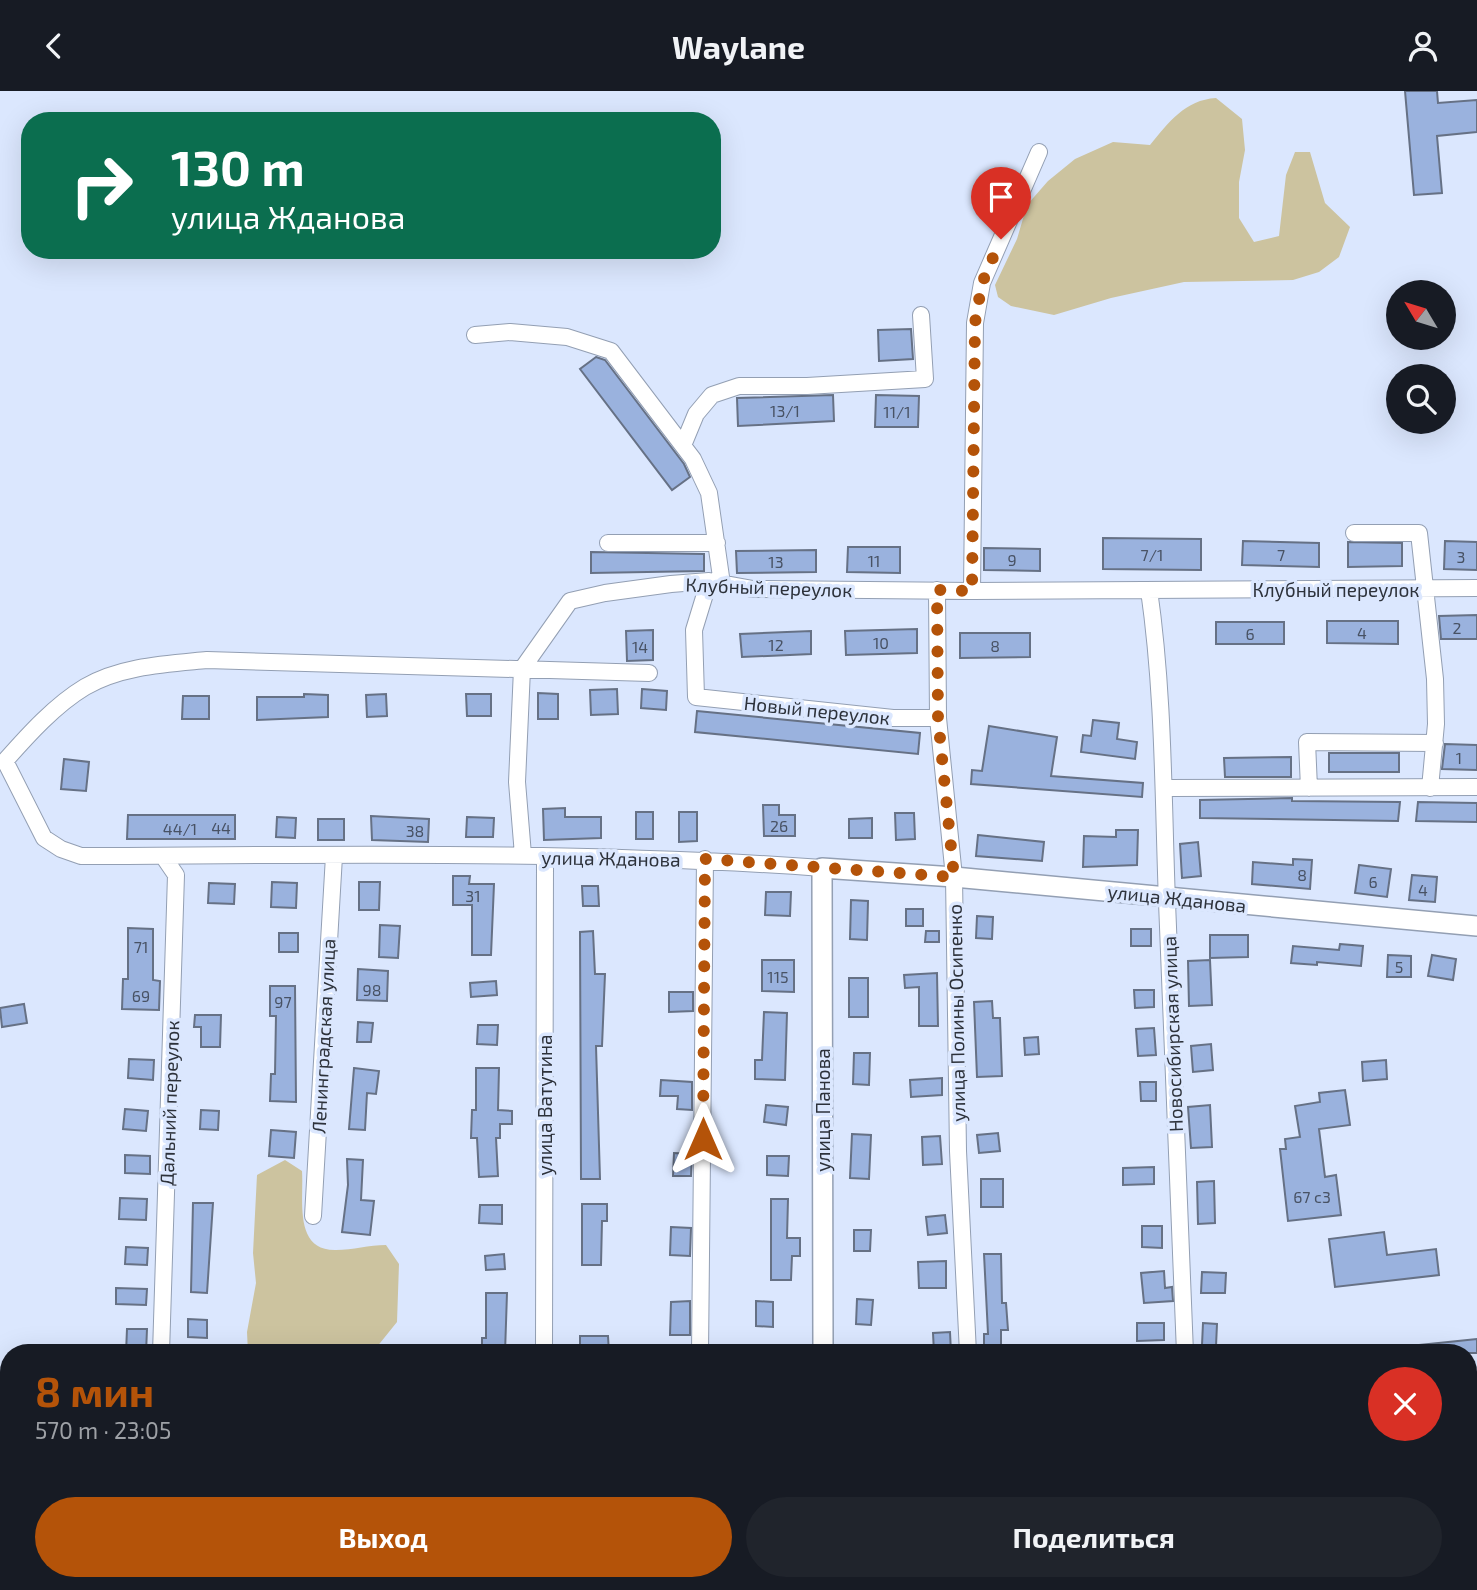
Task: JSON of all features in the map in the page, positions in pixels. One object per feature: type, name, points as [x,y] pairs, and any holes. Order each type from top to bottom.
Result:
[{"type":"main road","name":"улица Жданова","points":[[822,868],[954,877],[1477,926]]},
{"type":"main road","name":"улица Панова","points":[[822,868],[823,1344]]},
{"type":"street","points":[[972,591],[975,323],[982,283],[1039,152]]},
{"type":"street","points":[[684,443],[696,414],[712,395],[739,386],[807,386],[925,379],[921,315]]},
{"type":"street","points":[[475,335],[510,332],[568,337],[611,351],[684,443],[709,492],[717,543],[715,582]]},
{"type":"street","points":[[1354,533],[1419,533],[1435,679],[1430,787]]},
{"type":"street","points":[[608,543],[717,543]]},
{"type":"street","name":"Клубный переулок","points":[[522,669],[570,601],[605,593],[715,582],[753,589],[972,591],[1477,588]]},
{"type":"street","name":"Новый переулок","points":[[715,582],[694,630],[695,697],[893,718],[938,718]]},
{"type":"street","name":"улица Полины Осипенко","points":[[937,590],[938,718],[954,877],[958,1151],[968,1344]]},
{"type":"street","name":"Новосибирская улица","points":[[1149,590],[1159,663],[1165,788],[1185,1344]]},
{"type":"street","name":"улица Жданова","points":[[522,669],[207,660],[155,666],[115,674],[84,688],[29,734],[5,761],[44,838],[61,849],[81,856],[523,855],[705,859],[822,868]]},
{"type":"street","points":[[523,855],[517,782],[522,669],[649,673]]},
{"type":"street","points":[[1309,788],[1307,743],[1434,743]]},
{"type":"street","points":[[1165,788],[1477,787]]},
{"type":"street","points":[[163,856],[176,875],[184,864],[199,855]]},
{"type":"street","name":"Ленинградская улица","points":[[313,1216],[334,856]]},
{"type":"street","name":"улица Ватутина","points":[[544,1344],[545,857]]},
{"type":"street","points":[[700,1344],[705,859]]},
{"type":"street","name":"Дальний переулок","points":[[161,1344],[176,875]]},
{"type":"shaded area","points":[[1216,98],[1242,119],[1245,150],[1239,182],[1239,218],[1254,242],[1279,236],[1286,175],[1295,152],[1310,152],[1325,203],[1350,227],[1339,257],[1319,272],[1293,280],[1184,282],[1111,298],[1054,315],[1011,306],[998,297],[995,285],[1017,239],[1027,205],[1048,181],[1075,159],[1113,142],[1150,145],[1178,114],[1195,103]]},
{"type":"shaded area","points":[[285,1160],[302,1171],[302,1209],[307,1233],[313,1242],[322,1248],[336,1250],[386,1245],[399,1264],[397,1322],[379,1344],[248,1344],[247,1332],[256,1283],[253,1253],[257,1175]]},
{"type":"building","points":[[1405,91],[1437,91],[1438,103],[1477,100],[1477,132],[1437,136],[1442,193],[1414,195]]},
{"type":"building","points":[[911,329],[913,359],[879,361],[878,330]]},
{"type":"building","points":[[596,357],[605,360],[684,464],[690,477],[672,490],[580,369]]},
{"type":"building","points":[[833,395],[834,421],[738,426],[737,398]]},
{"type":"building","points":[[876,395],[919,396],[918,427],[875,427]]},
{"type":"building","points":[[1103,538],[1201,539],[1201,570],[1103,569]]},
{"type":"building","points":[[1243,541],[1319,543],[1319,567],[1242,565]]},
{"type":"building","points":[[1445,541],[1477,542],[1477,570],[1444,569]]},
{"type":"building","points":[[1348,542],[1402,543],[1402,566],[1348,567]]},
{"type":"building","points":[[848,547],[900,547],[900,573],[847,572]]},
{"type":"building","points":[[984,548],[1040,549],[1040,571],[984,570]]},
{"type":"building","points":[[816,550],[816,572],[737,573],[736,551]]},
{"type":"building","points":[[591,552],[704,554],[704,571],[591,573]]},
{"type":"building","points":[[1477,615],[1477,639],[1441,639],[1439,616]]},
{"type":"building","points":[[1327,621],[1398,621],[1398,644],[1327,643]]},
{"type":"building","points":[[1216,622],[1284,622],[1284,644],[1216,644]]},
{"type":"building","points":[[917,629],[917,653],[846,655],[845,631]]},
{"type":"building","points":[[653,630],[653,660],[627,661],[626,631]]},
{"type":"building","points":[[811,631],[811,654],[742,657],[740,634]]},
{"type":"building","points":[[960,633],[1030,633],[1030,657],[960,658]]},
{"type":"building","points":[[617,689],[618,714],[591,715],[590,690]]},
{"type":"building","points":[[642,689],[667,691],[666,710],[641,708]]},
{"type":"building","points":[[538,693],[558,694],[558,719],[538,719]]},
{"type":"building","points":[[304,694],[328,695],[328,717],[257,720],[257,697],[304,697]]},
{"type":"building","points":[[386,694],[387,716],[367,717],[366,695]]},
{"type":"building","points":[[466,694],[491,694],[491,716],[467,716]]},
{"type":"building","points":[[183,696],[209,696],[209,719],[182,719]]},
{"type":"building","points":[[697,711],[920,733],[918,754],[695,732]]},
{"type":"building","points":[[1093,720],[1119,723],[1117,739],[1137,742],[1135,759],[1081,752],[1083,735],[1091,736]]},
{"type":"building","points":[[989,726],[1057,737],[1051,776],[1143,783],[1142,797],[971,784],[972,770],[982,771]]},
{"type":"building","points":[[1445,744],[1477,745],[1477,770],[1442,769]]},
{"type":"building","points":[[1329,753],[1399,753],[1399,772],[1329,772]]},
{"type":"building","points":[[1291,757],[1291,777],[1225,777],[1224,758]]},
{"type":"building","points":[[64,759],[89,762],[86,791],[61,789]]},
{"type":"building","points":[[1292,798],[1292,801],[1400,802],[1398,821],[1200,818],[1200,800]]},
{"type":"building","points":[[1418,802],[1477,803],[1477,822],[1416,821]]},
{"type":"building","points":[[763,805],[779,805],[779,815],[795,815],[795,836],[764,836]]},
{"type":"building","points":[[565,808],[565,817],[601,817],[601,838],[544,840],[543,809]]},
{"type":"building","points":[[636,812],[653,812],[653,839],[636,839]]},
{"type":"building","points":[[679,812],[697,812],[697,841],[679,842]]},
{"type":"building","points":[[895,813],[914,813],[915,839],[896,840]]},
{"type":"building","points":[[128,815],[235,815],[235,839],[127,839]]},
{"type":"building","points":[[371,816],[429,819],[428,842],[372,840]]},
{"type":"building","points":[[277,817],[296,818],[295,838],[276,837]]},
{"type":"building","points":[[467,817],[494,818],[493,837],[466,837]]},
{"type":"building","points":[[872,818],[872,838],[849,838],[849,819]]},
{"type":"building","points":[[318,819],[344,819],[344,840],[318,840]]},
{"type":"building","points":[[1116,830],[1138,830],[1137,865],[1083,867],[1084,836],[1116,837]]},
{"type":"building","points":[[978,835],[1044,842],[1042,861],[976,856]]},
{"type":"building","points":[[1198,842],[1201,876],[1182,878],[1180,844]]},
{"type":"building","points":[[1293,859],[1312,860],[1310,889],[1252,884],[1253,862],[1293,865]]},
{"type":"building","points":[[1359,865],[1391,869],[1387,897],[1355,893]]},
{"type":"building","points":[[1412,875],[1437,877],[1435,902],[1409,900]]},
{"type":"building","points":[[453,876],[470,876],[469,884],[494,884],[491,955],[472,955],[472,905],[453,905]]},
{"type":"building","points":[[272,882],[297,883],[296,908],[271,907]]},
{"type":"building","points":[[359,882],[380,882],[379,910],[359,910]]},
{"type":"building","points":[[209,883],[235,884],[234,904],[208,903]]},
{"type":"building","points":[[582,886],[598,886],[599,906],[583,906]]},
{"type":"building","points":[[766,892],[791,892],[790,916],[765,915]]},
{"type":"building","points":[[851,900],[868,901],[867,940],[850,939]]},
{"type":"building","points":[[906,909],[923,909],[923,926],[906,926]]},
{"type":"building","points":[[977,916],[993,917],[992,939],[976,938]]},
{"type":"building","points":[[380,925],[400,926],[398,958],[379,957]]},
{"type":"building","points":[[128,928],[153,929],[153,980],[160,981],[159,1010],[122,1009],[123,979],[128,979]]},
{"type":"building","points":[[1131,929],[1151,929],[1151,946],[1131,946]]},
{"type":"building","points":[[593,931],[595,974],[605,974],[602,1046],[596,1046],[600,1179],[581,1179],[580,932]]},
{"type":"building","points":[[926,931],[939,931],[939,942],[925,942]]},
{"type":"building","points":[[279,933],[298,933],[298,952],[279,952]]},
{"type":"building","points":[[1210,935],[1248,935],[1248,957],[1210,958]]},
{"type":"building","points":[[1340,944],[1363,946],[1361,966],[1317,962],[1317,965],[1291,963],[1293,946],[1339,950]]},
{"type":"building","points":[[1388,955],[1411,956],[1411,977],[1387,977]]},
{"type":"building","points":[[1432,955],[1456,959],[1453,980],[1428,976]]},
{"type":"building","points":[[762,960],[794,960],[794,992],[762,991]]},
{"type":"building","points":[[1210,960],[1212,1005],[1189,1006],[1188,961]]},
{"type":"building","points":[[358,969],[388,971],[387,1001],[357,1000]]},
{"type":"building","points":[[937,973],[938,1026],[919,1026],[919,987],[905,988],[904,975]]},
{"type":"building","points":[[849,978],[868,978],[868,1017],[849,1017]]},
{"type":"building","points":[[496,981],[497,995],[471,997],[470,983]]},
{"type":"building","points":[[270,986],[295,986],[296,1102],[270,1101],[271,1074],[275,1074],[276,1016],[270,1016]]},
{"type":"building","points":[[1134,990],[1154,990],[1154,1007],[1135,1008]]},
{"type":"building","points":[[669,992],[693,992],[693,1011],[669,1012]]},
{"type":"building","points":[[992,1001],[993,1018],[1000,1018],[1002,1076],[977,1077],[974,1002]]},
{"type":"building","points":[[24,1004],[27,1023],[2,1027],[0,1008]]},
{"type":"building","points":[[764,1012],[787,1013],[785,1080],[755,1079],[755,1060],[762,1060]]},
{"type":"building","points":[[195,1015],[221,1015],[220,1047],[201,1047],[201,1027],[194,1027]]},
{"type":"building","points":[[358,1022],[373,1023],[371,1042],[357,1042]]},
{"type":"building","points":[[478,1025],[498,1025],[497,1045],[477,1044]]},
{"type":"building","points":[[1154,1028],[1156,1055],[1138,1056],[1136,1029]]},
{"type":"building","points":[[1038,1037],[1039,1054],[1025,1055],[1024,1038]]},
{"type":"building","points":[[1211,1044],[1213,1070],[1193,1072],[1191,1046]]},
{"type":"building","points":[[854,1053],[870,1053],[869,1085],[853,1084]]},
{"type":"building","points":[[129,1059],[154,1060],[153,1080],[128,1078]]},
{"type":"building","points":[[1386,1060],[1387,1079],[1363,1081],[1362,1062]]},
{"type":"building","points":[[354,1068],[379,1071],[376,1094],[367,1093],[365,1130],[349,1129]]},
{"type":"building","points":[[476,1068],[499,1068],[498,1110],[512,1111],[512,1124],[500,1124],[500,1138],[496,1138],[498,1176],[479,1177],[477,1138],[471,1138],[472,1110],[476,1110]]},
{"type":"building","points":[[942,1078],[942,1095],[911,1097],[910,1080]]},
{"type":"building","points":[[661,1080],[692,1082],[692,1110],[677,1109],[678,1096],[660,1096]]},
{"type":"building","points":[[1140,1082],[1156,1082],[1156,1101],[1141,1101]]},
{"type":"building","points":[[1345,1090],[1350,1125],[1319,1129],[1325,1177],[1336,1175],[1341,1215],[1288,1221],[1280,1149],[1286,1149],[1285,1139],[1300,1137],[1295,1106],[1320,1102],[1319,1093]]},
{"type":"building","points":[[766,1105],[788,1107],[786,1125],[764,1122]]},
{"type":"building","points":[[1210,1105],[1212,1147],[1191,1148],[1188,1107]]},
{"type":"building","points":[[125,1109],[148,1111],[146,1131],[123,1129]]},
{"type":"building","points":[[201,1110],[219,1111],[218,1130],[200,1129]]},
{"type":"building","points":[[271,1130],[296,1132],[294,1158],[269,1156]]},
{"type":"building","points":[[998,1133],[1000,1151],[979,1153],[977,1135]]},
{"type":"building","points":[[852,1134],[871,1135],[869,1179],[850,1178]]},
{"type":"building","points":[[940,1136],[942,1164],[923,1165],[922,1137]]},
{"type":"building","points":[[674,1153],[692,1154],[691,1176],[673,1176]]},
{"type":"building","points":[[125,1155],[150,1156],[150,1174],[125,1173]]},
{"type":"building","points":[[767,1156],[789,1156],[788,1176],[767,1175]]},
{"type":"building","points":[[347,1159],[363,1160],[361,1200],[374,1201],[370,1235],[342,1232],[348,1185]]},
{"type":"building","points":[[1154,1167],[1154,1184],[1123,1185],[1123,1168]]},
{"type":"building","points":[[981,1179],[1003,1179],[1003,1207],[981,1207]]},
{"type":"building","points":[[1214,1181],[1215,1223],[1198,1224],[1197,1182]]},
{"type":"building","points":[[120,1198],[147,1199],[146,1220],[119,1219]]},
{"type":"building","points":[[771,1199],[788,1199],[787,1238],[800,1238],[800,1256],[792,1256],[791,1280],[771,1280]]},
{"type":"building","points":[[193,1203],[213,1203],[207,1293],[191,1292]]},
{"type":"building","points":[[582,1204],[607,1204],[607,1221],[602,1221],[601,1265],[582,1265]]},
{"type":"building","points":[[480,1205],[502,1205],[502,1224],[479,1223]]},
{"type":"building","points":[[945,1215],[947,1233],[928,1235],[926,1217]]},
{"type":"building","points":[[1142,1226],[1162,1226],[1162,1248],[1142,1247]]},
{"type":"building","points":[[671,1227],[691,1228],[690,1256],[670,1255]]},
{"type":"building","points":[[854,1230],[871,1230],[870,1251],[854,1251]]},
{"type":"building","points":[[1384,1232],[1387,1255],[1436,1249],[1439,1275],[1335,1287],[1329,1239]]},
{"type":"building","points":[[126,1247],[148,1248],[147,1265],[125,1264]]},
{"type":"building","points":[[504,1254],[505,1269],[486,1270],[485,1256]]},
{"type":"building","points":[[984,1254],[1001,1254],[1002,1303],[1006,1303],[1008,1330],[1001,1330],[1001,1344],[984,1344],[984,1334],[988,1334]]},
{"type":"building","points":[[946,1261],[946,1288],[919,1288],[918,1262]]},
{"type":"building","points":[[1164,1271],[1165,1288],[1172,1287],[1173,1301],[1144,1303],[1141,1273]]},
{"type":"building","points":[[1202,1272],[1226,1273],[1225,1293],[1201,1293]]},
{"type":"building","points":[[116,1288],[147,1289],[146,1305],[116,1304]]},
{"type":"building","points":[[486,1293],[507,1293],[505,1344],[482,1344],[482,1338],[486,1338]]},
{"type":"building","points":[[857,1299],[873,1300],[871,1325],[856,1324]]},
{"type":"building","points":[[690,1301],[690,1335],[670,1335],[671,1302]]},
{"type":"building","points":[[756,1301],[773,1302],[773,1327],[756,1326]]},
{"type":"building","points":[[188,1319],[207,1320],[207,1338],[188,1337]]},
{"type":"building","points":[[1137,1323],[1164,1323],[1164,1340],[1137,1341]]},
{"type":"building","points":[[1203,1323],[1217,1324],[1216,1344],[1202,1344]]},
{"type":"building","points":[[127,1329],[147,1329],[146,1344],[126,1344]]},
{"type":"building","points":[[950,1332],[951,1344],[934,1344],[933,1333]]},
{"type":"building","points":[[580,1336],[608,1336],[608,1344],[580,1344]]},
{"type":"building","points":[[1477,1339],[1477,1344],[1430,1344]]},
{"type":"route","points":[[703,1139],[705,859],[954,877],[938,718],[937,590],[972,591],[975,323],[982,283],[1001,239]]}]
